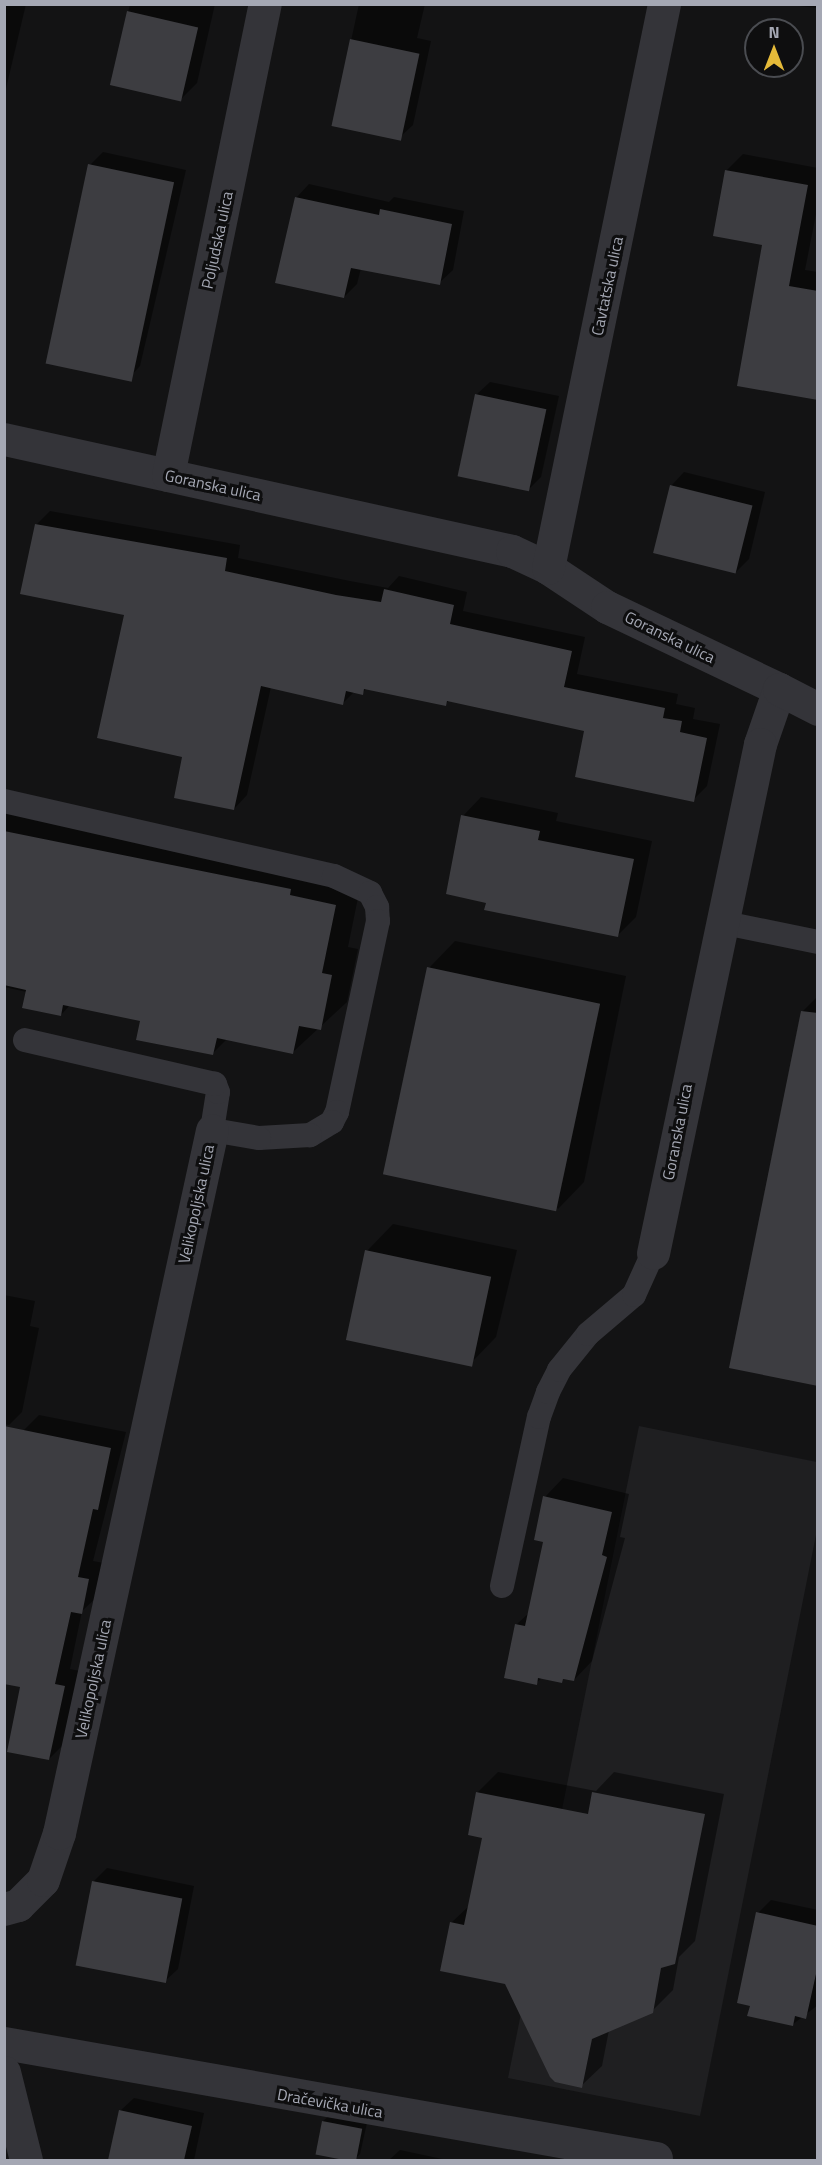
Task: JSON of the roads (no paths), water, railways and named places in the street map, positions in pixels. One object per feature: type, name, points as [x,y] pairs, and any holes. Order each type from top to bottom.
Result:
[{"type":"street","name":"Poljudska ulica","points":[[168,475],[265,4]]},
{"type":"street","name":"Cavtatska ulica","points":[[548,568],[664,4]]},
{"type":"street","name":"Goranska ulica","points":[[4,439],[512,551],[548,568],[607,607],[779,689],[759,744],[720,922],[653,1253]]},
{"type":"street","points":[[779,689],[818,709]]},
{"type":"street","name":"Velikopoljska ulica","points":[[4,1910],[18,1905],[43,1880],[59,1833],[212,1130]]},
{"type":"street","name":"Dračevička ulica","points":[[4,2043],[656,2158]]},
{"type":"street","points":[[4,2073],[26,2160]]},
{"type":"lane","name":"Velikopoljska ulica","points":[[4,801],[334,876],[370,893],[377,907],[378,921],[332,1122],[310,1135],[292,1139],[212,1130]]},
{"type":"lane","points":[[720,922],[818,942]]},
{"type":"lane","points":[[25,1040],[215,1084],[218,1092],[212,1130]]},
{"type":"lane","points":[[502,1586],[539,1417],[548,1392],[559,1370],[588,1334],[634,1295],[653,1253]]}]
